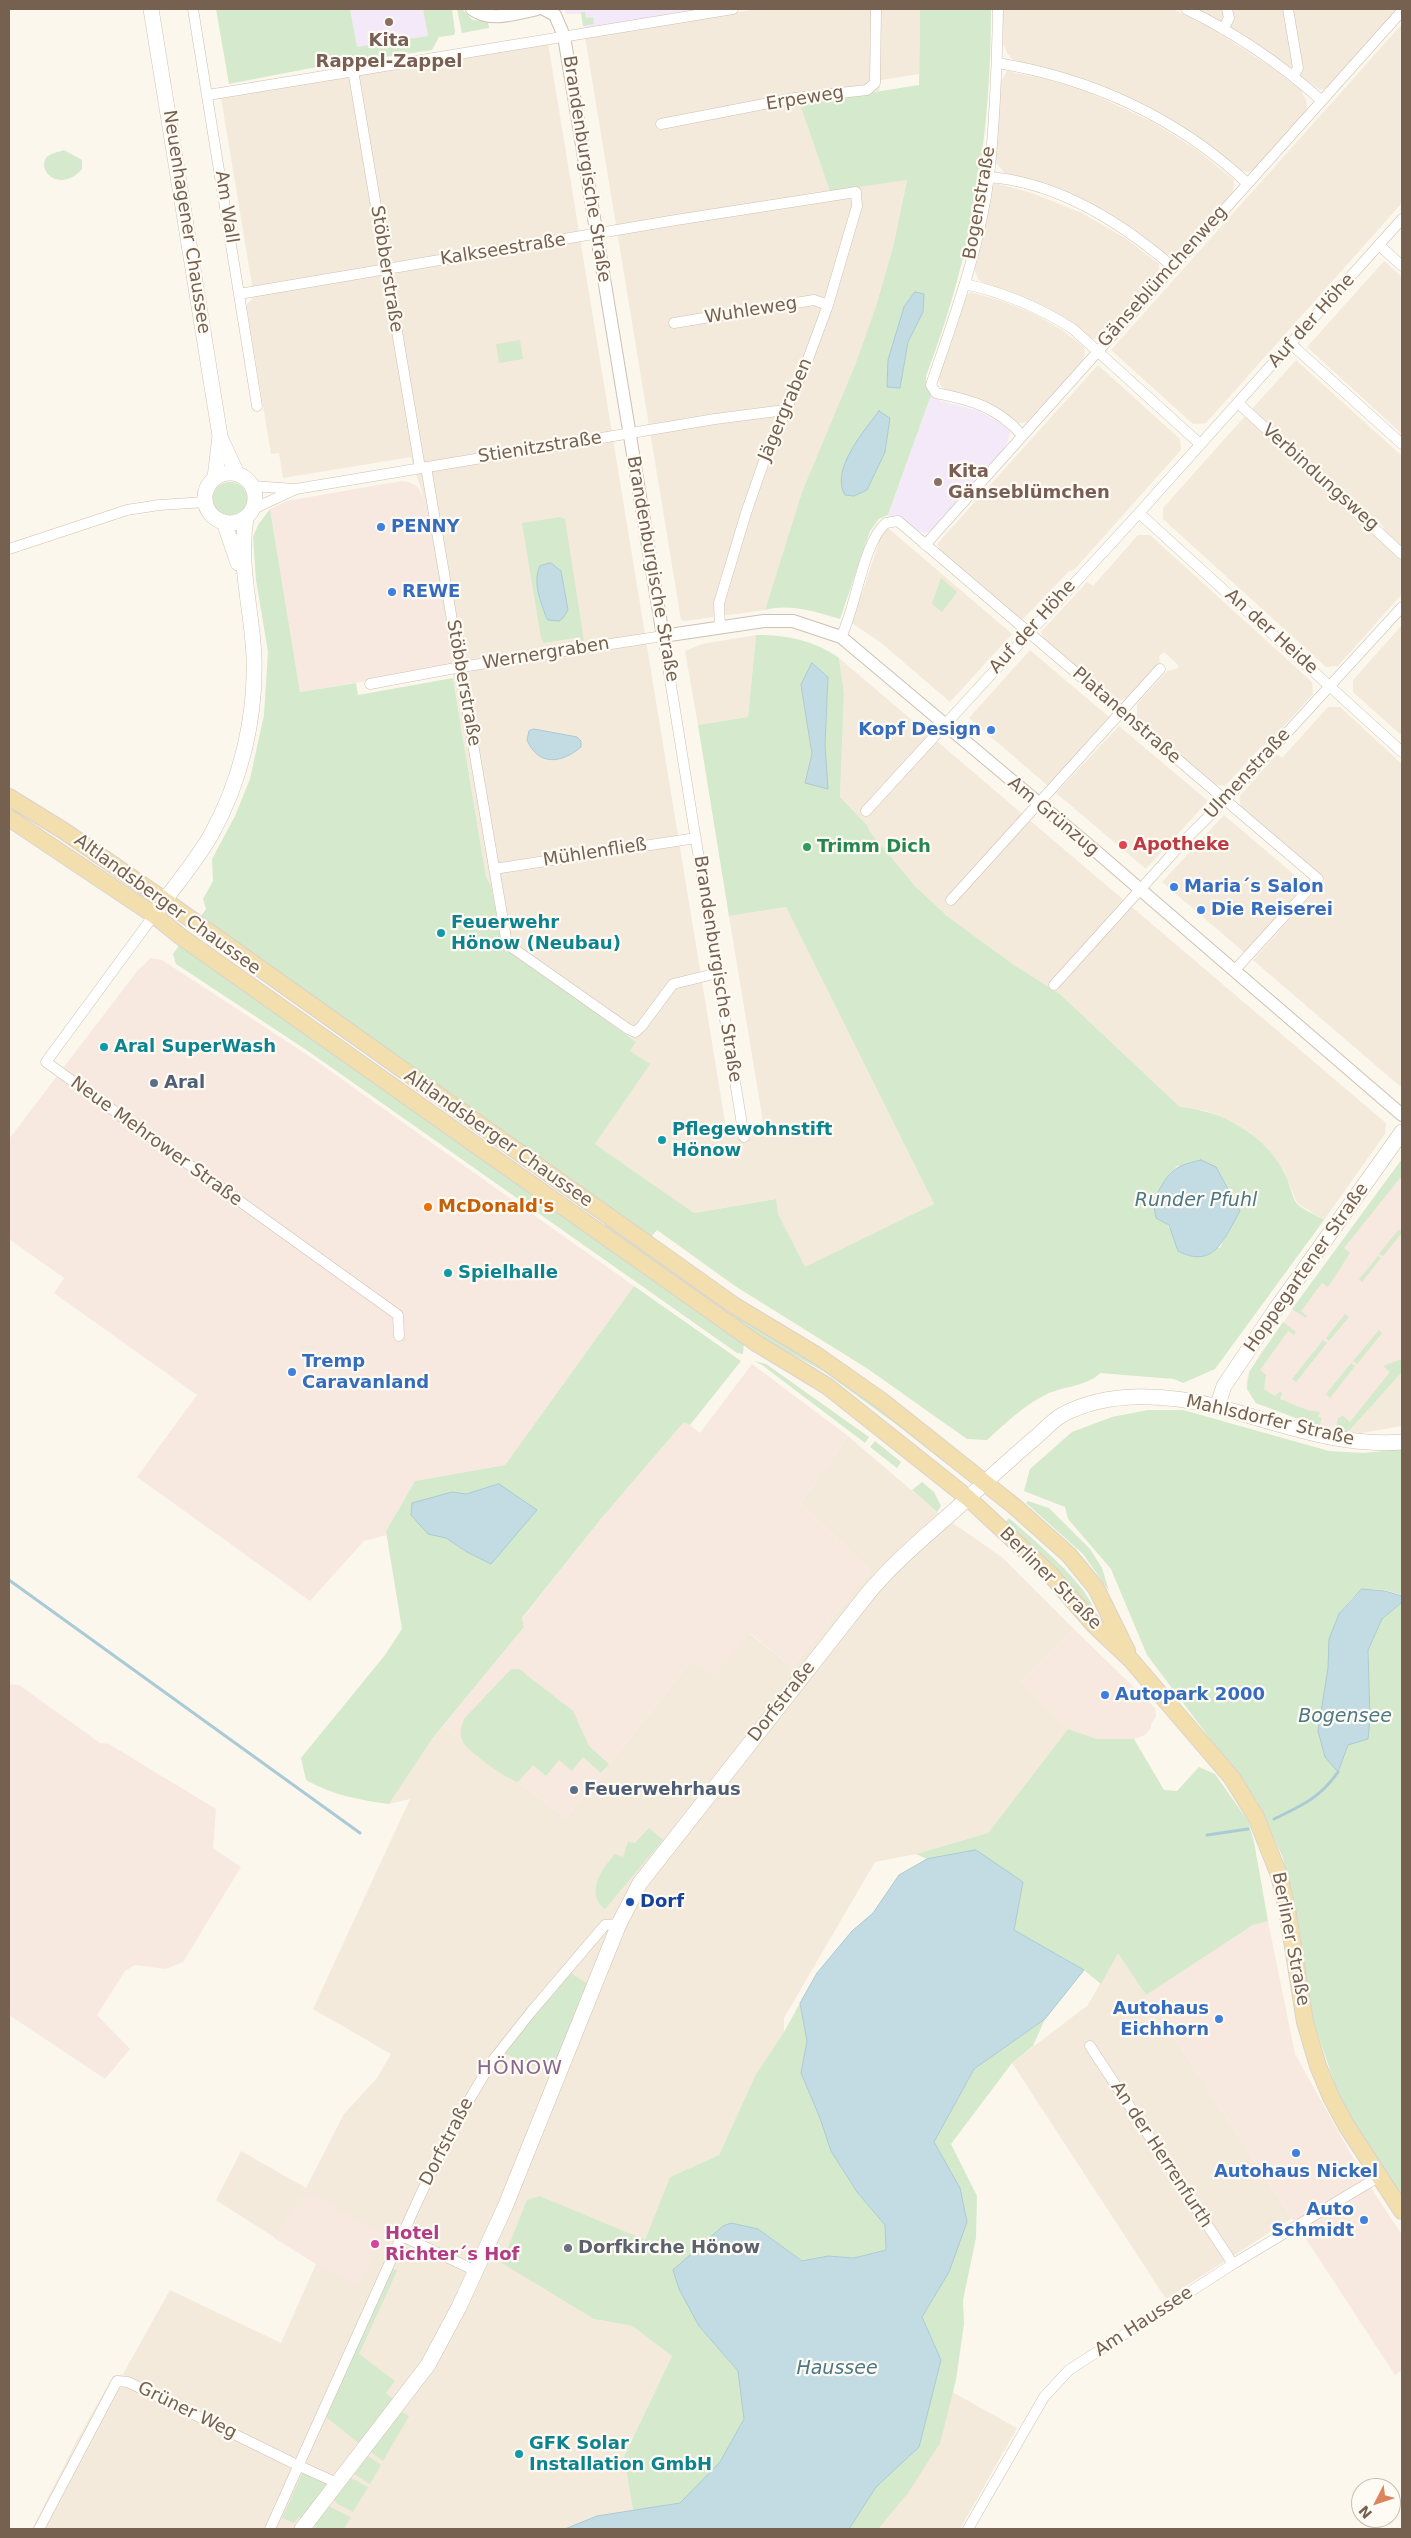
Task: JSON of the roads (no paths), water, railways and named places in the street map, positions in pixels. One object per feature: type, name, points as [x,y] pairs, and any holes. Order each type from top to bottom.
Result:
[{"type":"main road","name":"Neuenhagener Chaussee","points":[[151,9],[220,436],[237,474],[252,486]]},
{"type":"main road","name":"Neuenhagener Chaussee","points":[[206,502],[207,489],[215,478],[220,436]]},
{"type":"main road","points":[[215,478],[222,474],[237,474]]},
{"type":"main road","points":[[154,915],[210,836],[228,799],[252,716],[254,655],[244,584],[242,553],[249,513],[255,501],[252,486]]},
{"type":"main road","points":[[206,502],[212,514],[224,522],[239,522],[249,513]]},
{"type":"main road","points":[[224,522],[244,584]]},
{"type":"main road","name":"Altlandsberger Chaussee","points":[[9,797],[64,831],[164,900],[735,1306],[818,1356],[882,1401],[985,1482]]},
{"type":"main road","name":"Altlandsberger Chaussee","points":[[9,818],[154,915],[180,936],[756,1343],[828,1386],[968,1498]]},
{"type":"main road","name":"Hoppegartener Straße","points":[[1217,1407],[1224,1386],[1276,1309],[1402,1132]]},
{"type":"main road","name":"Mahlsdorfer Straße","points":[[968,1498],[1061,1416],[1082,1407],[1114,1398],[1163,1398],[1217,1407],[1325,1437],[1352,1441],[1402,1442]]},
{"type":"main road","name":"Berliner Straße","points":[[985,1482],[1069,1555],[1096,1588],[1131,1660]]},
{"type":"main road","name":"Berliner Straße","points":[[968,1498],[1050,1574],[1095,1626],[1131,1660],[1218,1760],[1244,1794],[1256,1817],[1279,1874],[1287,1909],[1306,2027],[1318,2066],[1346,2125],[1402,2211]]},
{"type":"main road","name":"Dorfstraße","points":[[302,2529],[428,2365],[476,2271],[517,2179],[620,1924],[640,1884],[874,1587],[968,1498]]},
{"type":"street","name":"Am Wall","points":[[193,9],[257,406]]},
{"type":"street","points":[[472,9],[481,15],[491,17],[537,9]]},
{"type":"street","name":"Brandenburgische Straße","points":[[544,9],[555,15],[564,36],[744,1137]]},
{"type":"street","points":[[208,95],[733,9]]},
{"type":"street","name":"Erpeweg","points":[[661,124],[795,98],[867,90],[875,83],[876,9]]},
{"type":"street","name":"Bogenstraße","points":[[998,9],[997,63],[988,177],[965,284],[931,385],[936,393],[960,398],[996,411],[1022,435]]},
{"type":"street","points":[[1186,9],[1223,29],[1293,76],[1322,101]]},
{"type":"street","points":[[1223,29],[1229,18],[1227,9]]},
{"type":"street","points":[[1288,9],[1298,68],[1293,76]]},
{"type":"street","name":"Gänseblümchenweg","points":[[925,544],[1402,11]]},
{"type":"street","points":[[997,63],[1049,73],[1126,100],[1184,132],[1247,183]]},
{"type":"street","name":"Stöbberstraße","points":[[353,70],[386,268],[461,667],[507,944],[635,1032],[641,1027],[673,984],[718,974]]},
{"type":"street","points":[[988,177],[1010,178],[1060,196],[1093,211],[1148,246],[1173,267]]},
{"type":"street","name":"Kalkseestraße","points":[[239,294],[386,268],[856,192]]},
{"type":"street","name":"Jägergraben","points":[[720,628],[719,603],[752,496],[828,305],[857,206],[856,192]]},
{"type":"street","name":"Auf der Höhe","points":[[866,811],[1139,513],[1402,219]]},
{"type":"street","points":[[1379,245],[1402,266]]},
{"type":"street","points":[[965,284],[1012,296],[1050,314],[1073,329],[1098,349],[1200,444]]},
{"type":"street","name":"Wuhleweg","points":[[674,323],[814,300],[828,305]]},
{"type":"street","points":[[1290,344],[1402,444]]},
{"type":"street","name":"Verbindungsweg","points":[[1238,403],[1402,554]]},
{"type":"street","name":"Stienitzstraße","points":[[252,486],[296,489],[785,410]]},
{"type":"street","name":"Stienitzstraße","points":[[249,513],[296,489]]},
{"type":"street","points":[[9,549],[127,510],[159,505],[206,502]]},
{"type":"street","name":"An der Heide","points":[[1139,513],[1402,752]]},
{"type":"street","name":"Platanenstraße","points":[[841,637],[848,622],[874,537],[886,523],[898,521],[1318,879],[1234,971]]},
{"type":"street","name":"Ulmenstraße","points":[[1054,985],[1139,890],[1223,799],[1231,794],[1402,607]]},
{"type":"street","name":"Am Grünzug","points":[[663,636],[764,621],[793,621],[841,637],[1402,1115]]},
{"type":"street","name":"Wernergraben","points":[[370,684],[461,667],[663,636]]},
{"type":"street","points":[[951,900],[1160,669]]},
{"type":"street","name":"Mühlenfließ","points":[[494,869],[696,838]]},
{"type":"street","name":"Neue Mehrower Straße","points":[[154,915],[46,1062],[398,1315],[399,1336]]},
{"type":"street","name":"Dorfstraße","points":[[270,2529],[453,2127],[493,2060],[531,2012],[606,1925],[620,1924]]},
{"type":"street","name":"An der Herrenfurth","points":[[1090,2046],[1233,2264]]},
{"type":"street","name":"Am Haussee","points":[[968,2529],[1044,2397],[1069,2370],[1233,2264],[1380,2176]]},
{"type":"street","points":[[402,2236],[476,2271]]},
{"type":"street","name":"Grüner Weg","points":[[39,2529],[117,2381],[128,2382],[298,2466]]},
{"type":"street","points":[[298,2466],[337,2483]]},
{"type":"water","points":[[915,292],[924,294],[923,312],[908,342],[900,388],[887,387],[888,360],[904,307]]},
{"type":"water","points":[[879,411],[890,418],[885,452],[867,490],[854,496],[845,495],[842,485],[842,474],[845,463],[858,440]]},
{"type":"water","points":[[551,563],[561,571],[568,610],[559,621],[548,620],[546,617],[537,585],[540,566]]},
{"type":"water","points":[[812,663],[828,677],[825,745],[828,789],[805,783],[812,754],[801,685]]},
{"type":"water","points":[[534,729],[577,737],[581,741],[581,747],[566,757],[551,760],[544,758],[537,754],[527,740],[529,731]]},
{"type":"water","name":"Runder Pfuhl","points":[[1201,1160],[1216,1167],[1240,1211],[1223,1241],[1210,1254],[1201,1257],[1191,1256],[1178,1251],[1169,1225],[1156,1218],[1153,1201],[1171,1173],[1182,1165]]},
{"type":"water","points":[[499,1484],[537,1510],[491,1564],[467,1552],[446,1538],[428,1534],[411,1515],[412,1503],[452,1492],[466,1494]]},
{"type":"water","name":"Bogensee","points":[[1362,1589],[1385,1591],[1402,1596],[1402,1602],[1382,1619],[1368,1650],[1370,1718],[1368,1739],[1348,1745],[1338,1772],[1325,1757],[1318,1731],[1328,1668],[1329,1639],[1339,1614]]},
{"type":"water","name":"Haussee","points":[[976,1850],[1023,1882],[1014,1930],[1084,1970],[1045,2019],[974,2069],[934,2142],[960,2188],[967,2222],[949,2272],[922,2317],[941,2360],[919,2447],[876,2487],[849,2529],[565,2529],[597,2516],[680,2503],[720,2462],[744,2419],[738,2371],[699,2326],[679,2289],[673,2270],[723,2226],[731,2223],[758,2229],[802,2261],[828,2256],[854,2258],[886,2250],[885,2225],[857,2192],[831,2151],[820,2118],[801,2073],[807,2041],[800,2003],[817,1973],[852,1931],[873,1913],[899,1875],[927,1859]]},
{"type":"waterway","points":[[9,1580],[360,1833]]},
{"type":"waterway","points":[[1274,1819],[1317,1795],[1338,1772]]},
{"type":"waterway","points":[[1207,1835],[1248,1829]]},
{"type":"place","name":"Kita Rappel-Zappel","points":[[389,22]]},
{"type":"place","name":"Kita Gänseblümchen","points":[[938,482]]},
{"type":"place","name":"PENNY","points":[[381,527]]},
{"type":"place","name":"REWE","points":[[392,592]]},
{"type":"place","name":"Kopf Design","points":[[991,730]]},
{"type":"place","name":"Apotheke","points":[[1123,845]]},
{"type":"place","name":"Trimm Dich","points":[[807,847]]},
{"type":"place","name":"Maria´s Salon","points":[[1174,887]]},
{"type":"place","name":"Die Reiserei","points":[[1201,910]]},
{"type":"place","name":"Feuerwehr Hönow (Neubau)","points":[[441,933]]},
{"type":"place","name":"Aral SuperWash","points":[[104,1047]]},
{"type":"place","name":"Aral","points":[[154,1083]]},
{"type":"place","name":"Pflegewohnstift Hönow","points":[[662,1140]]},
{"type":"place","name":"McDonald's","points":[[428,1207]]},
{"type":"place","name":"Spielhalle","points":[[448,1273]]},
{"type":"place","name":"Tremp Caravanland","points":[[292,1372]]},
{"type":"place","name":"Autopark 2000","points":[[1105,1695]]},
{"type":"place","name":"Feuerwehrhaus","points":[[574,1790]]},
{"type":"place","name":"Dorf","points":[[630,1902]]},
{"type":"place","name":"Autohaus Eichhorn","points":[[1219,2019]]},
{"type":"place","name":"Autohaus Nickel","points":[[1296,2153]]},
{"type":"place","name":"Auto Schmidt","points":[[1364,2220]]},
{"type":"place","name":"Hotel Richter´s Hof","points":[[375,2244]]},
{"type":"place","name":"Dorfkirche Hönow","points":[[568,2248]]},
{"type":"place","name":"GFK Solar Installation GmbH","points":[[519,2454]]},
{"type":"district","name":"HÖNOW","points":[[520,2069]]}]
